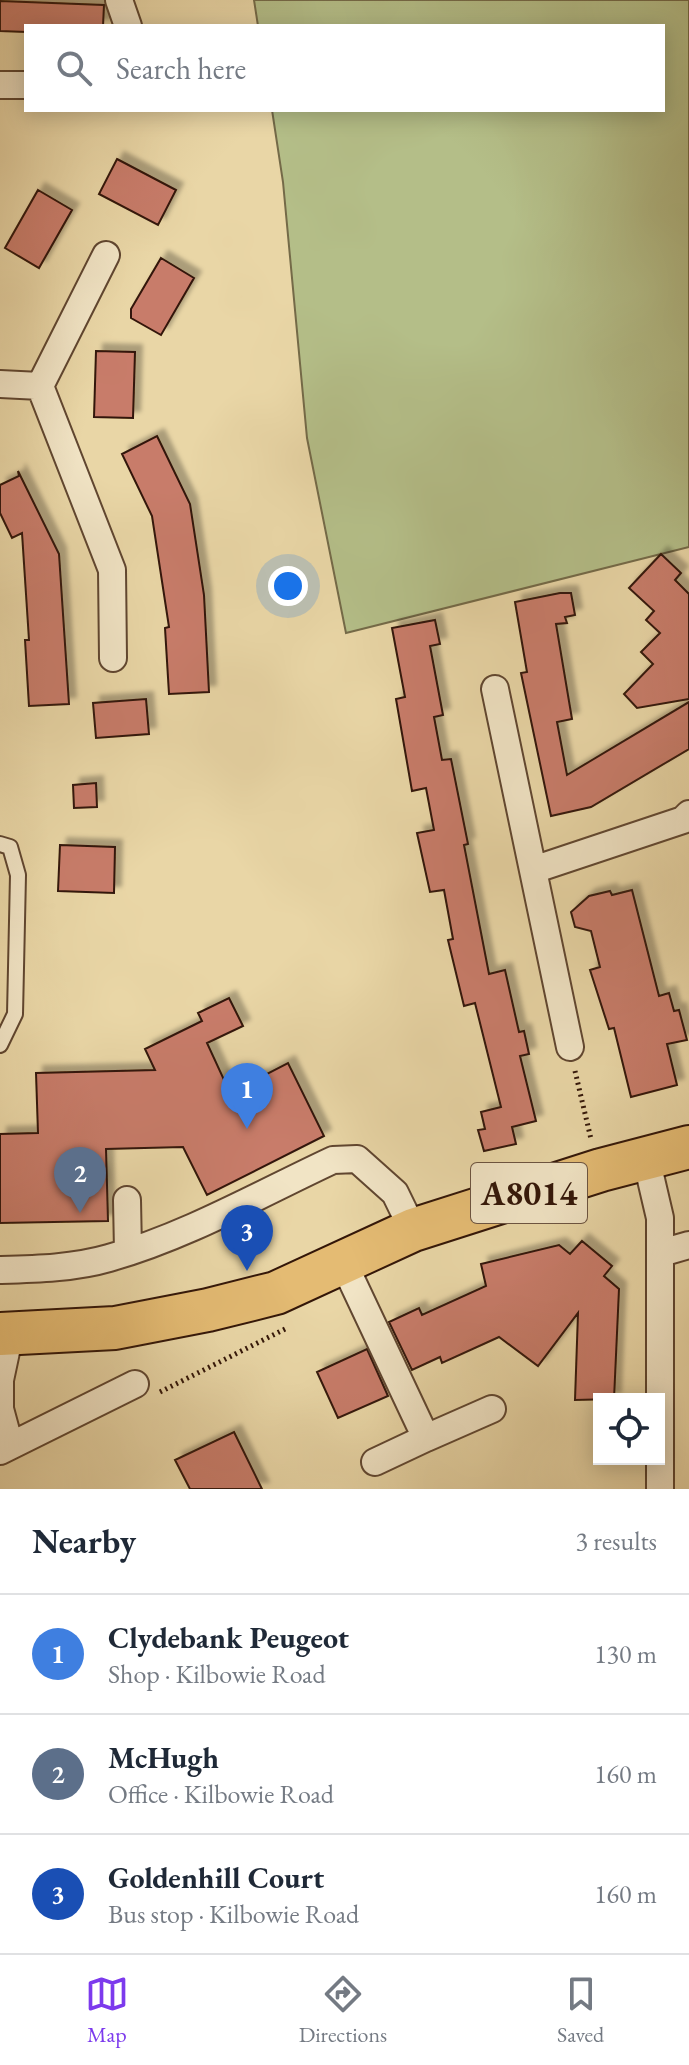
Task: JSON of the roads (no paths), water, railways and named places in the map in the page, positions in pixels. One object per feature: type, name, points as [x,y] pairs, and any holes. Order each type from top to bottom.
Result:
[{"type":"main road","name":"A8014","points":[[3,1332],[104,1329],[196,1313],[276,1293],[413,1230],[601,1170],[689,1147]]},
{"type":"street","points":[[119,0],[127,24]]},
{"type":"street","points":[[0,85],[24,85]]},
{"type":"street","points":[[106,255],[40,386],[112,570],[113,658]]},
{"type":"street","points":[[0,384],[40,386]]},
{"type":"street","points":[[495,689],[570,1047]]},
{"type":"street","points":[[533,870],[683,820],[689,814]]},
{"type":"street","points":[[646,1158],[660,1218],[660,1489]]},
{"type":"street","points":[[0,1270],[38,1269],[94,1261],[128,1251],[180,1232],[333,1160],[357,1159],[395,1193],[413,1230]]},
{"type":"street","points":[[127,1200],[128,1251]]},
{"type":"street","points":[[661,1253],[689,1245]]},
{"type":"street","points":[[343,1262],[426,1438]]},
{"type":"street","points":[[3,1332],[0,1409],[5,1448],[144,1390]]},
{"type":"street","points":[[375,1462],[492,1409]]},
{"type":"lane","points":[[0,844],[10,847],[18,875],[15,1014],[0,1045]]},
{"type":"place","name":"Clydebank Peugeot","points":[[247,1129]]},
{"type":"place","name":"McHugh","points":[[80,1213]]},
{"type":"place","name":"Goldenhill Court","points":[[247,1271]]}]
